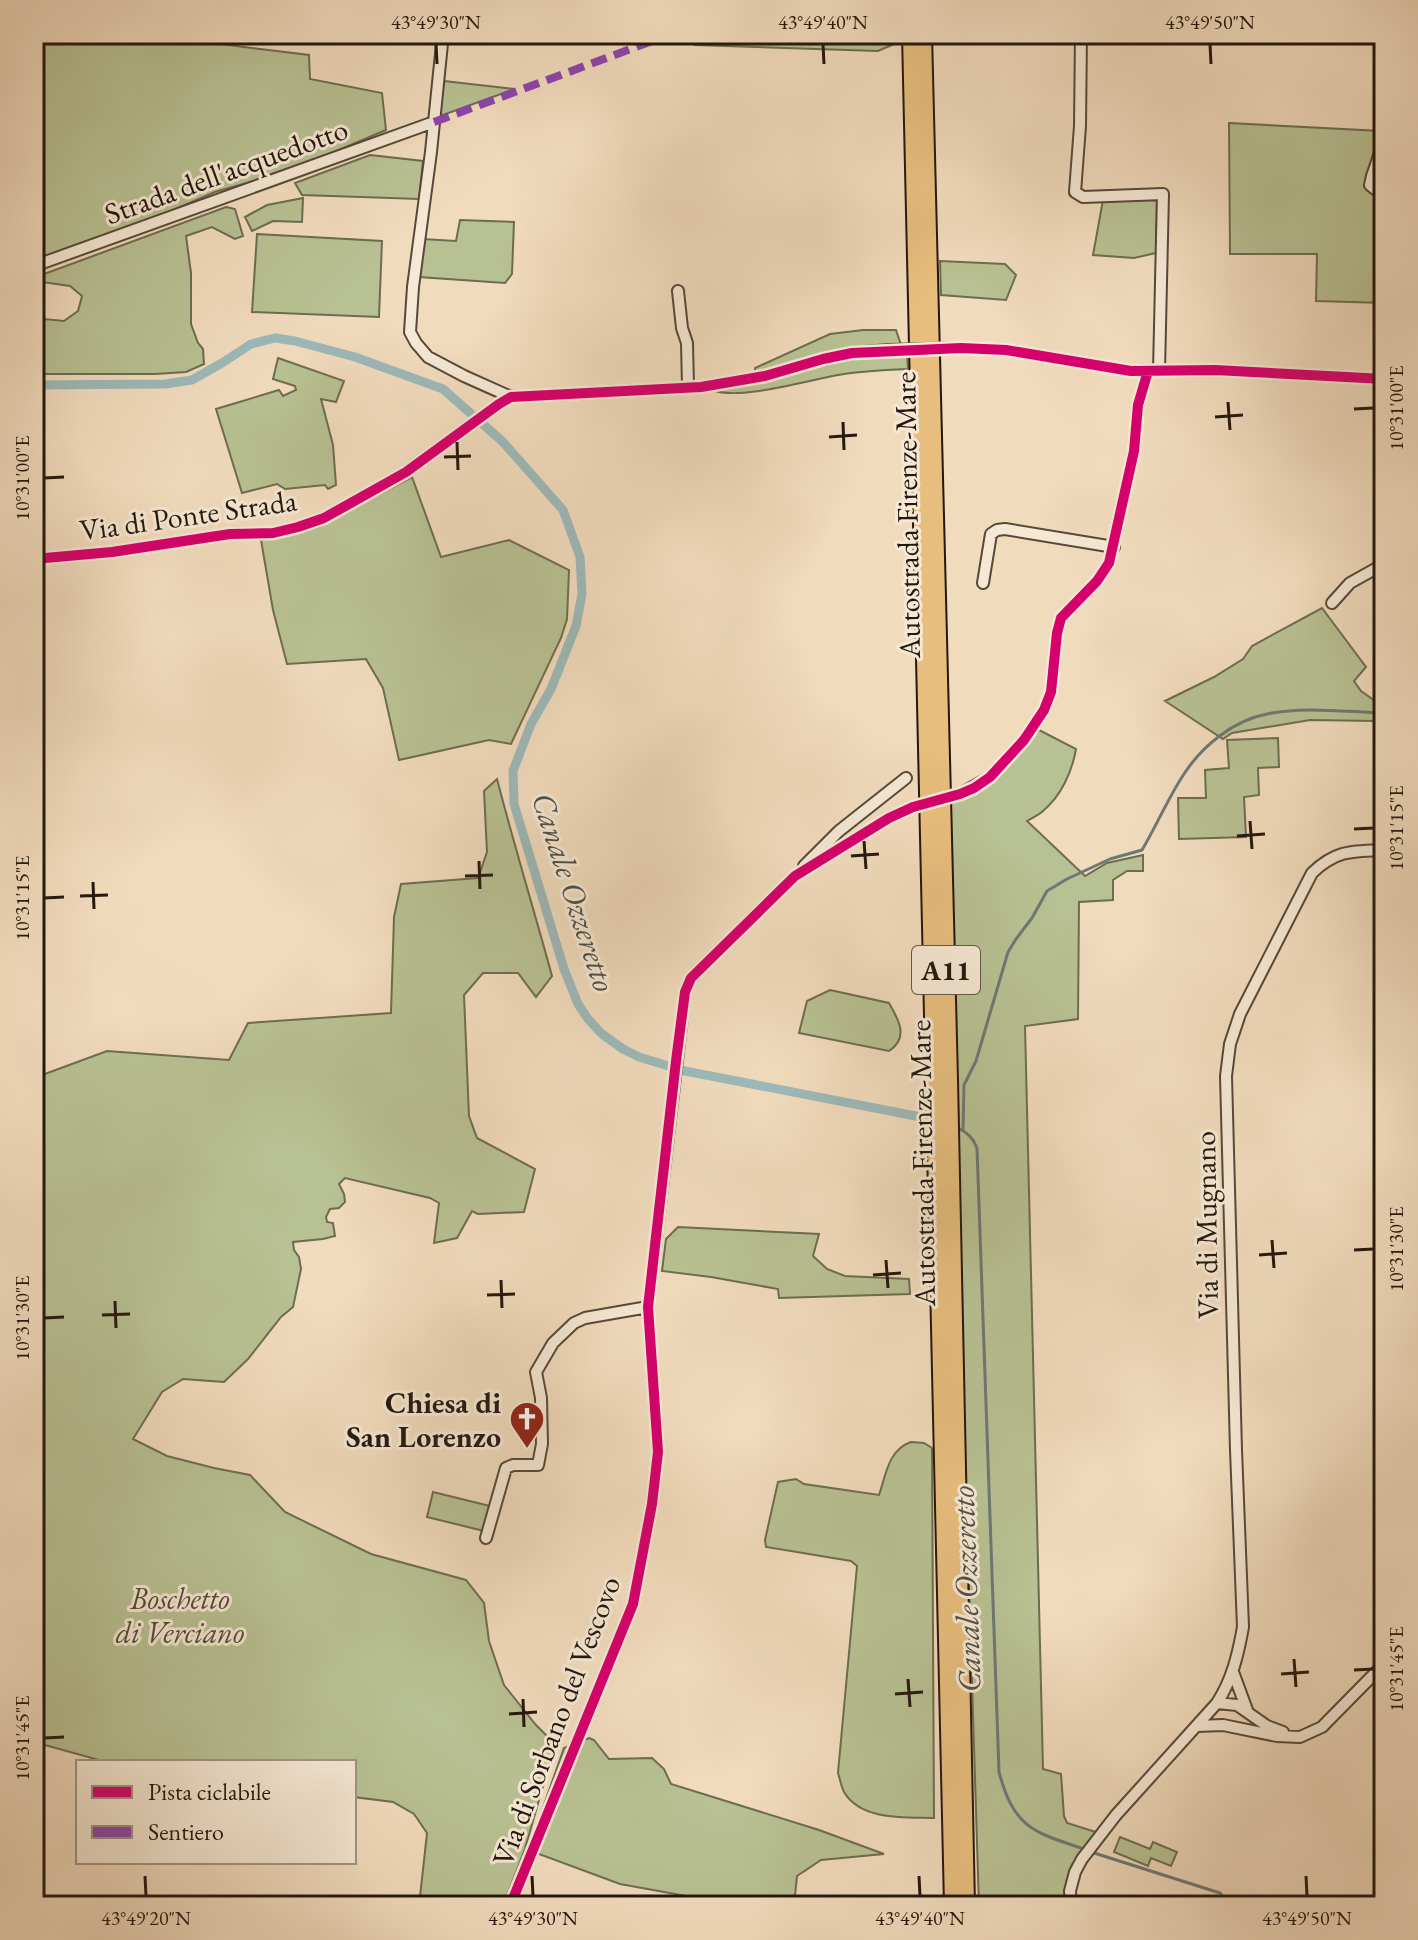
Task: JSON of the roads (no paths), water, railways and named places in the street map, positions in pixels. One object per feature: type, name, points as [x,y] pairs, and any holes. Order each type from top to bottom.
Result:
[{"type":"highway","name":"Autostrada Firenze-Mare","points":[[911,34],[953,1906]]},
{"type":"highway","name":"Autostrada Firenze-Mare","points":[[923,34],[966,1906]]},
{"type":"street","points":[[443,34],[410,332],[428,357],[511,397],[701,387],[765,376],[852,353],[961,348],[1006,350],[1131,371],[1259,372],[1384,379]]},
{"type":"street","name":"Via di Sorbano del Vescovo","points":[[510,1906],[633,1604],[652,1504],[658,1452],[648,1307],[685,992],[691,978],[795,876],[889,818],[913,807],[960,794],[990,777],[1024,740],[1044,710],[1051,692],[1061,618],[1097,581],[1109,563],[1114,547],[1134,451],[1138,405],[1154,371],[1163,194],[1083,197],[1075,192],[1080,126],[1081,34]]},
{"type":"street","name":"Strada dell'acquedotto","points":[[34,266],[434,122]]},
{"type":"street","points":[[1379,189],[1370,185],[1384,141]]},
{"type":"street","points":[[678,291],[687,343],[688,387]]},
{"type":"street","name":"Via di Ponte Strada","points":[[34,559],[112,552],[230,534],[273,533],[298,527],[324,518],[406,472],[511,397]]},
{"type":"street","points":[[983,583],[991,534],[997,530],[1114,547]]},
{"type":"street","points":[[1332,603],[1350,583],[1384,564]]},
{"type":"street","points":[[795,876],[839,831],[906,778]]},
{"type":"street","name":"Via di Mugnano","points":[[1071,1906],[1070,1891],[1082,1859],[1116,1815],[1217,1703],[1233,1672],[1239,1652],[1243,1627],[1226,1076],[1230,1044],[1240,1014],[1312,873],[1325,861],[1345,852],[1384,850]]},
{"type":"street","points":[[486,1538],[506,1468],[538,1465],[542,1444],[541,1398],[536,1372],[553,1343],[574,1323],[585,1318],[648,1307]]},
{"type":"street","points":[[1197,1726],[1231,1726],[1277,1736],[1300,1737],[1322,1727],[1384,1664]]},
{"type":"street","points":[[1233,1672],[1247,1712]]},
{"type":"street","points":[[1217,1703],[1237,1705],[1267,1726],[1300,1737]]},
{"type":"street","points":[[1217,1703],[1231,1726]]},
{"type":"waterway","name":"Canale Ozzeretto","points":[[34,385],[165,384],[192,380],[251,344],[275,338],[355,357],[443,389],[502,441],[563,510],[580,557],[582,594],[576,626],[513,771],[514,804],[564,969],[578,1004],[602,1034],[639,1057],[685,1071],[926,1118]]},
{"type":"waterway","points":[[963,1130],[964,1085],[976,1061],[1008,952],[1047,891],[1110,859],[1142,850],[1191,764],[1209,744],[1231,728],[1255,717],[1296,710],[1384,713]]},
{"type":"waterway","name":"Canale Ozzeretto","points":[[958,1128],[970,1136],[977,1148],[999,1772],[1011,1805],[1028,1825],[1051,1838],[1084,1849]]},
{"type":"waterway","name":"Canale Ozzeretto","points":[[1091,1852],[1220,1893],[1231,1906]]},
{"type":"place","name":"Chiesa di San Lorenzo","points":[[527,1450]]},
{"type":"park label","name":"Boschetto di Verciano","points":[[180,1615]]}]
